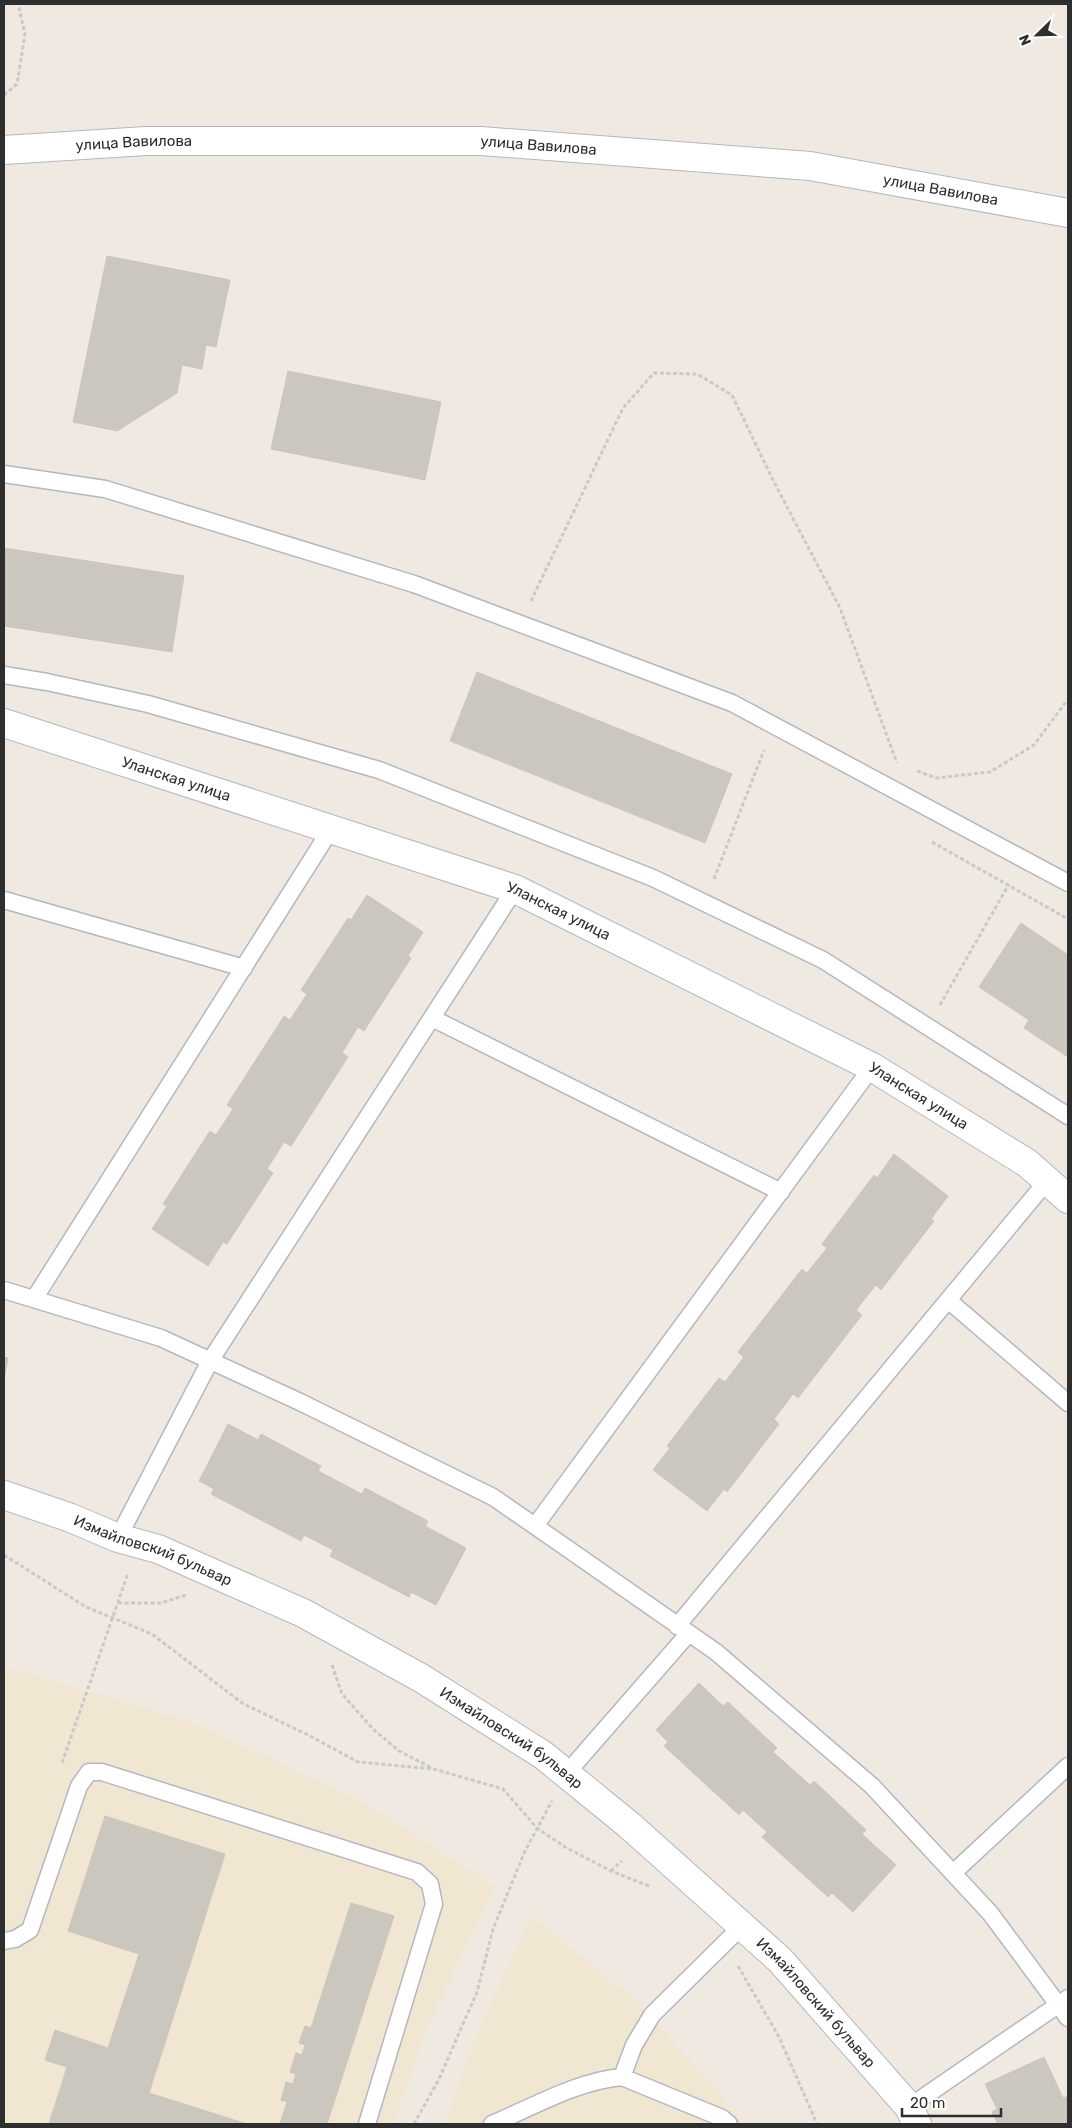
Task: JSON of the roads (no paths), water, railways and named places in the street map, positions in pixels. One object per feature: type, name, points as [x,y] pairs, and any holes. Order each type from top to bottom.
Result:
[{"type":"street","name":"улица Вавилова","points":[[4,150],[146,141],[481,140],[810,166],[1068,213]]},
{"type":"street","name":"Уланская улица","points":[[4,723],[515,889],[872,1067],[1027,1163],[1068,1200]]},
{"type":"street","name":"Измайловский бульвар","points":[[4,1495],[70,1518],[127,1541],[158,1549],[321,1623],[421,1678],[543,1755],[629,1825],[734,1935],[780,1960],[913,2116]]},
{"type":"lane","points":[[4,474],[105,489],[414,584],[520,622],[732,703],[1068,883]]},
{"type":"lane","points":[[4,675],[148,704],[379,770],[653,878],[823,960],[1068,1116]]},
{"type":"lane","points":[[34,1299],[331,829]]},
{"type":"lane","points":[[127,1541],[210,1361],[515,889]]},
{"type":"lane","points":[[4,900],[244,968]]},
{"type":"lane","points":[[432,1018],[781,1192]]},
{"type":"lane","points":[[535,1526],[872,1067]]},
{"type":"lane","points":[[566,1774],[948,1300],[1047,1181]]},
{"type":"lane","points":[[4,1290],[161,1338],[300,1402],[492,1497],[716,1652],[872,1786],[990,1913],[1065,2007],[913,2116]]},
{"type":"lane","points":[[948,1300],[1068,1403]]},
{"type":"lane","points":[[953,1873],[1068,1766]]},
{"type":"lane","points":[[4,1941],[15,1940],[30,1930],[79,1786],[89,1772],[102,1772],[417,1872],[430,1884],[434,1904],[367,2124]]},
{"type":"lane","points":[[622,2077],[634,2045],[652,2015],[734,1935]]},
{"type":"lane","points":[[492,2124],[585,2085],[605,2078],[622,2077],[722,2118],[730,2124]]}]
